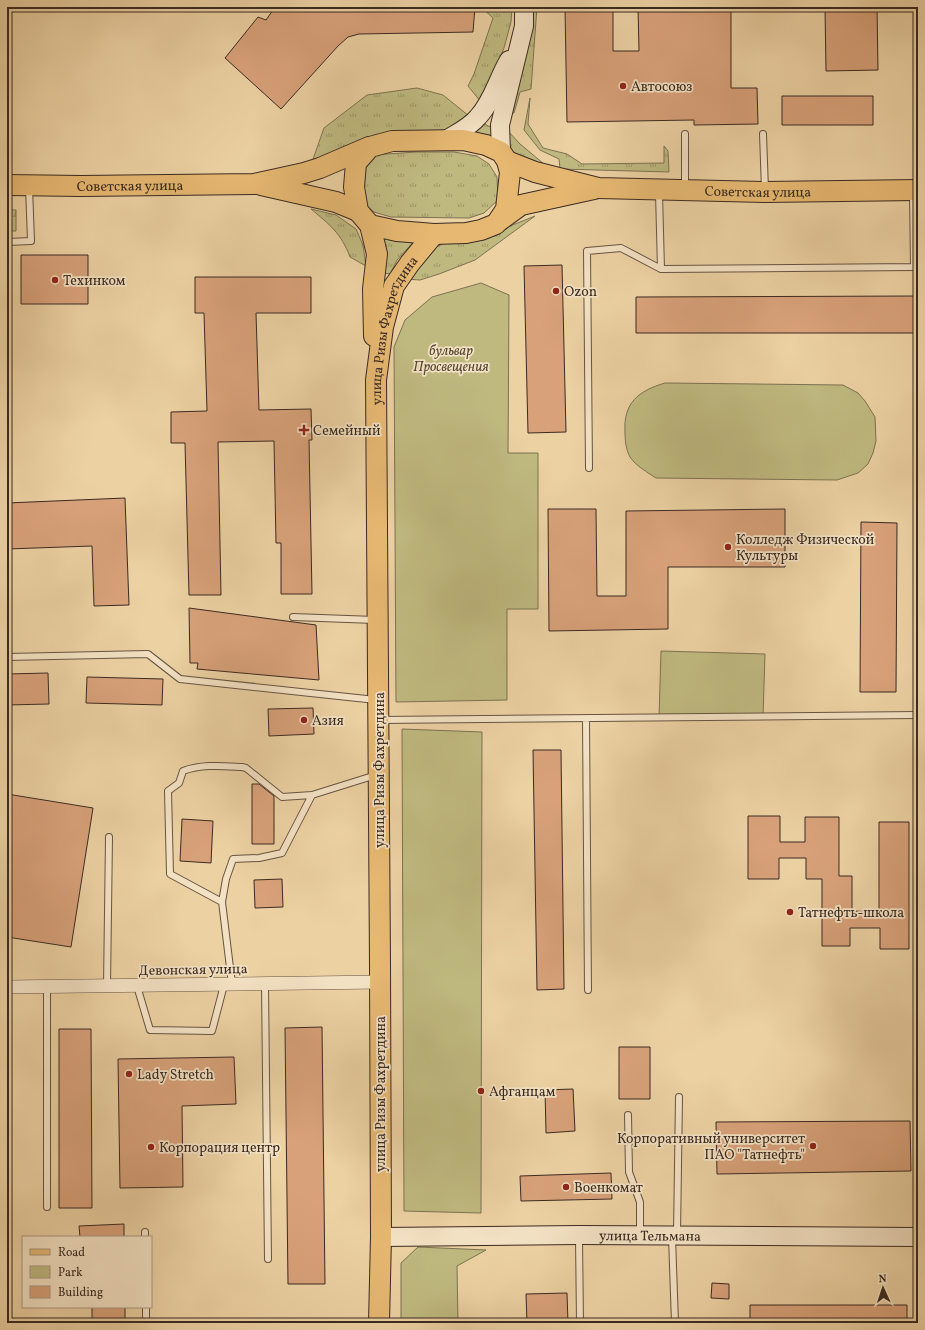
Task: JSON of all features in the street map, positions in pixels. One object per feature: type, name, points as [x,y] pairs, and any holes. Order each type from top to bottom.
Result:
[{"type":"main road","points":[[254,184],[296,175],[370,147],[392,141],[463,140],[486,145],[535,172],[598,188]]},
{"type":"main road","points":[[370,147],[356,163],[354,187],[378,254],[373,289],[376,380]]},
{"type":"main road","points":[[496,224],[506,209],[510,172],[504,156]]},
{"type":"main road","points":[[254,184],[336,202],[364,218],[397,231],[434,234],[466,233],[481,230],[496,224],[521,205],[598,188]]},
{"type":"main road","name":"Советская улица","points":[[7,185],[81,186],[254,184]]},
{"type":"main road","name":"Советская улица","points":[[598,188],[765,192],[916,190]]},
{"type":"main road","name":"улица Ризы Фахретдина","points":[[379,1323],[381,1237],[376,380],[383,327],[394,286],[410,263],[434,234]]},
{"type":"street","points":[[504,156],[500,125],[524,26],[524,7]]},
{"type":"street","points":[[446,140],[463,130],[478,117],[485,107],[501,73],[514,51],[524,26]]},
{"type":"street","name":"Девонская улица","points":[[7,987],[380,982]]},
{"type":"street","name":"улица Тельмана","points":[[381,1237],[640,1235],[918,1238]]},
{"type":"lane","points":[[685,134],[685,191]]},
{"type":"lane","points":[[763,134],[765,192]]},
{"type":"lane","points":[[7,242],[31,241],[29,185]]},
{"type":"lane","points":[[659,190],[661,269]]},
{"type":"lane","points":[[589,468],[587,251],[621,248],[661,269],[914,268],[916,190]]},
{"type":"lane","points":[[293,616],[378,620]]},
{"type":"lane","points":[[7,657],[148,654],[180,678],[379,700]]},
{"type":"lane","points":[[379,720],[918,715]]},
{"type":"lane","points":[[586,719],[588,990]]},
{"type":"lane","points":[[222,902],[170,874],[168,791],[179,783],[183,771],[202,766],[246,768],[282,797],[312,795],[379,774]]},
{"type":"lane","points":[[137,986],[150,1030],[212,1030],[228,984],[222,902],[226,879],[233,859],[259,858],[282,853],[312,795]]},
{"type":"lane","points":[[107,986],[109,836]]},
{"type":"lane","points":[[265,984],[268,1259]]},
{"type":"lane","points":[[47,986],[47,1207]]},
{"type":"lane","points":[[675,1323],[674,1236],[679,1097]]},
{"type":"lane","points":[[628,1115],[629,1172],[640,1202],[640,1235]]},
{"type":"lane","points":[[918,1199],[918,1238]]},
{"type":"lane","points":[[579,1235],[580,1323]]},
{"type":"lane","points":[[146,1308],[146,1323]]},
{"type":"green space","points":[[481,7],[512,7],[511,22],[504,48],[481,102],[468,86],[474,74],[493,18]]},
{"type":"green space","points":[[531,7],[537,7],[531,89],[520,92],[514,113],[508,114]]},
{"type":"green space","points":[[417,88],[443,95],[469,116],[445,132],[375,135],[353,143],[331,156],[312,162],[324,128],[367,95]]},
{"type":"green space","points":[[530,98],[528,124],[543,148],[567,154],[582,164],[664,163],[664,146],[668,151],[669,172],[560,169],[559,159],[540,150],[524,130]]},
{"type":"green space","points":[[481,121],[488,126],[493,127],[492,139],[468,133]]},
{"type":"green space","points":[[507,130],[520,144],[544,164],[518,159],[510,150]]},
{"type":"green space","points":[[416,152],[454,152],[477,156],[489,164],[497,177],[498,200],[484,213],[469,218],[391,217],[374,212],[364,204],[362,169],[373,155]]},
{"type":"green space","points":[[311,209],[336,215],[356,229],[363,245],[366,266],[350,257],[339,235]]},
{"type":"green space","points":[[7,210],[16,210],[16,231],[7,231]]},
{"type":"green space","points":[[535,216],[475,260],[420,280],[405,279],[423,253],[445,243],[505,228]]},
{"type":"green space","points":[[379,233],[417,238],[397,260],[390,274],[384,273]]},
{"type":"green space","name":"бульвар Просвещения","points":[[481,283],[509,295],[508,453],[538,453],[538,609],[507,609],[507,700],[396,702],[394,347],[405,320],[432,297]]},
{"type":"green space","points":[[665,383],[843,385],[858,393],[875,417],[876,441],[873,453],[868,464],[858,473],[837,480],[656,478],[638,466],[630,457],[625,436],[625,423],[630,406],[640,394],[655,386]]},
{"type":"green space","points":[[661,651],[765,654],[763,717],[659,718]]},
{"type":"green space","points":[[402,729],[482,732],[481,1213],[404,1211]]},
{"type":"green space","points":[[418,1247],[486,1250],[457,1266],[458,1323],[401,1323],[401,1263]]},
{"type":"building","points":[[275,7],[475,7],[473,32],[359,34],[348,37],[281,109],[225,58],[258,17],[266,20]]},
{"type":"building","points":[[565,7],[613,7],[613,51],[639,51],[638,7],[731,7],[731,88],[757,88],[758,124],[694,125],[694,120],[567,122]]},
{"type":"building","points":[[877,7],[878,70],[826,71],[825,8]]},
{"type":"building","points":[[782,96],[873,96],[873,125],[782,125]]},
{"type":"building","name":"Техинком","points":[[21,255],[88,255],[88,304],[21,304]]},
{"type":"building","points":[[562,265],[566,432],[528,433],[524,266]]},
{"type":"building","points":[[195,277],[311,277],[311,313],[256,313],[259,410],[311,409],[312,440],[309,440],[312,594],[281,594],[281,543],[276,543],[274,441],[218,442],[221,595],[189,595],[185,443],[171,443],[171,412],[207,411],[204,313],[195,313]]},
{"type":"building","points":[[918,296],[918,333],[636,333],[636,297]]},
{"type":"building","points":[[125,498],[129,605],[94,606],[92,546],[7,549],[7,503]]},
{"type":"building","points":[[548,509],[596,509],[597,596],[626,596],[626,511],[785,509],[785,567],[668,567],[668,629],[549,631]]},
{"type":"building","points":[[861,522],[897,523],[896,692],[860,692]]},
{"type":"building","points":[[189,608],[316,625],[319,680],[197,669],[198,663],[190,663]]},
{"type":"building","points":[[48,673],[49,704],[7,705],[7,674]]},
{"type":"building","points":[[87,677],[163,679],[162,705],[86,703]]},
{"type":"building","points":[[313,708],[314,734],[269,736],[268,709]]},
{"type":"building","points":[[533,750],[561,750],[564,989],[537,990]]},
{"type":"building","points":[[252,784],[259,784],[274,796],[274,844],[252,844]]},
{"type":"building","points":[[7,794],[93,808],[71,947],[7,937]]},
{"type":"building","points":[[748,816],[780,816],[780,842],[805,842],[805,817],[839,817],[839,876],[852,876],[852,911],[879,912],[879,822],[909,822],[909,949],[880,949],[880,928],[850,928],[850,946],[822,946],[822,879],[806,879],[806,858],[779,858],[779,879],[748,879]]},
{"type":"building","points":[[182,819],[213,821],[211,863],[180,861]]},
{"type":"building","points":[[282,879],[283,907],[255,908],[254,880]]},
{"type":"building","points":[[322,1027],[325,1284],[288,1284],[285,1028]]},
{"type":"building","points":[[59,1029],[91,1029],[92,1208],[59,1208]]},
{"type":"building","points":[[619,1047],[650,1047],[650,1099],[619,1099]]},
{"type":"building","name":"Корпорация центр","points":[[234,1057],[236,1104],[182,1106],[183,1187],[120,1188],[118,1059]]},
{"type":"building","points":[[573,1089],[575,1131],[546,1133],[545,1090]]},
{"type":"building","name":"Корпоративный университет ПАО \"Татнефть\"","points":[[910,1121],[911,1171],[717,1174],[716,1122]]},
{"type":"building","name":"Военкомат","points":[[611,1173],[612,1199],[521,1201],[520,1176]]},
{"type":"building","points":[[124,1224],[124,1236],[80,1236],[79,1226]]},
{"type":"building","points":[[712,1283],[729,1284],[729,1299],[711,1298]]},
{"type":"building","points":[[567,1293],[568,1323],[527,1323],[526,1294]]},
{"type":"building","points":[[750,1305],[907,1305],[907,1323],[750,1323]]},
{"type":"building","points":[[92,1308],[125,1308],[125,1323],[92,1323]]},
{"type":"place","name":"Автосоюз","points":[[623,86]]},
{"type":"place","name":"Техинком","points":[[55,280]]},
{"type":"place","name":"Ozon","points":[[556,291]]},
{"type":"place","name":"Семейный","points":[[304,430]]},
{"type":"place","name":"Колледж Физической Культуры","points":[[728,547]]},
{"type":"place","name":"Азия","points":[[304,720]]},
{"type":"place","name":"Татнефть-школа","points":[[790,912]]},
{"type":"place","name":"Lady Stretch","points":[[129,1074]]},
{"type":"place","name":"Афганцам","points":[[481,1091]]},
{"type":"place","name":"Корпоративный университет ПАО \"Татнефть\"","points":[[813,1146]]},
{"type":"place","name":"Корпорация центр","points":[[151,1147]]},
{"type":"place","name":"Военкомат","points":[[566,1187]]}]
